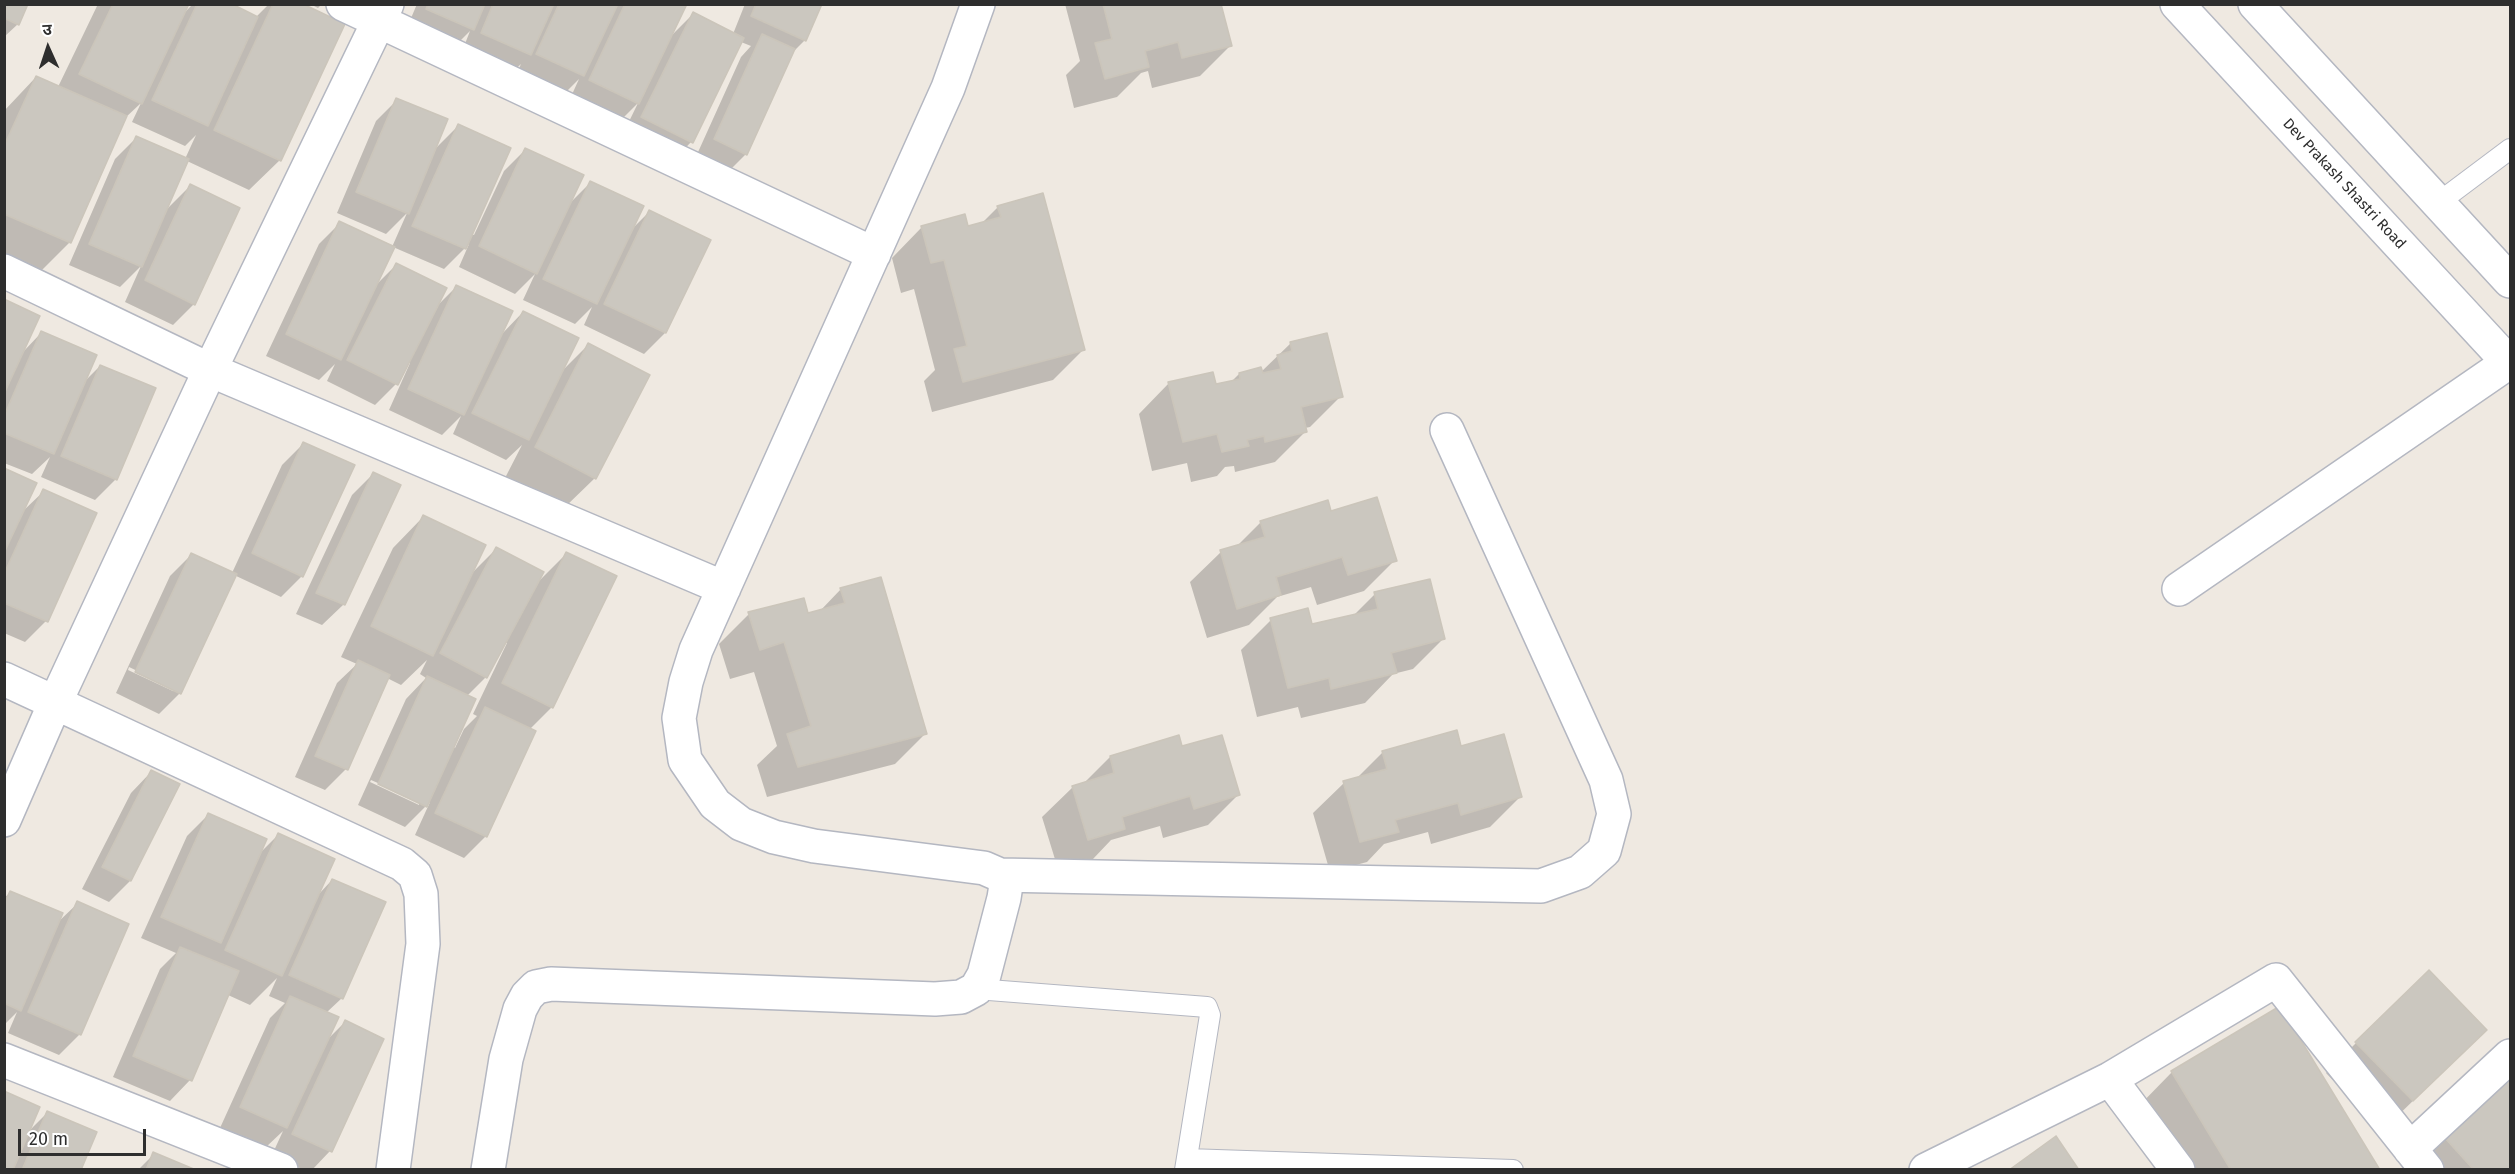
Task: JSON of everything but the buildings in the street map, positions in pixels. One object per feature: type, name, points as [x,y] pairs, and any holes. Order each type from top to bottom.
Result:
[{"type":"street","points":[[343,4],[383,13],[874,254]]},
{"type":"street","points":[[978,4],[948,88],[696,650],[686,682],[679,718],[685,760],[715,804],[741,824],[774,837],[814,846],[984,868],[1000,875],[1541,886],[1580,872],[1604,851],[1614,814],[1606,780],[1448,430]]},
{"type":"street","name":"Dev Prakash Shastri Road","points":[[2177,4],[2510,363]]},
{"type":"street","points":[[2255,4],[2511,281]]},
{"type":"street","points":[[4,820],[55,703],[210,370],[383,13]]},
{"type":"street","points":[[4,271],[210,370],[724,588]]},
{"type":"street","points":[[2179,589],[2510,363]]},
{"type":"street","points":[[4,679],[402,864],[415,875],[421,894],[423,944],[393,1170]]},
{"type":"street","points":[[488,1170],[506,1059],[520,1009],[527,996],[536,987],[551,984],[935,999],[961,997],[976,989],[984,975],[1004,898],[1006,885],[1000,875]]},
{"type":"street","points":[[1926,1170],[2110,1079],[2276,980],[2418,1159],[2511,1056]]},
{"type":"street","points":[[4,1060],[281,1170]]},
{"type":"street","points":[[2110,1079],[2178,1170]]},
{"type":"lane","points":[[2438,203],[2511,149]]},
{"type":"lane","points":[[976,989],[1207,1007],[1210,1015],[1186,1164],[1513,1170]]}]
